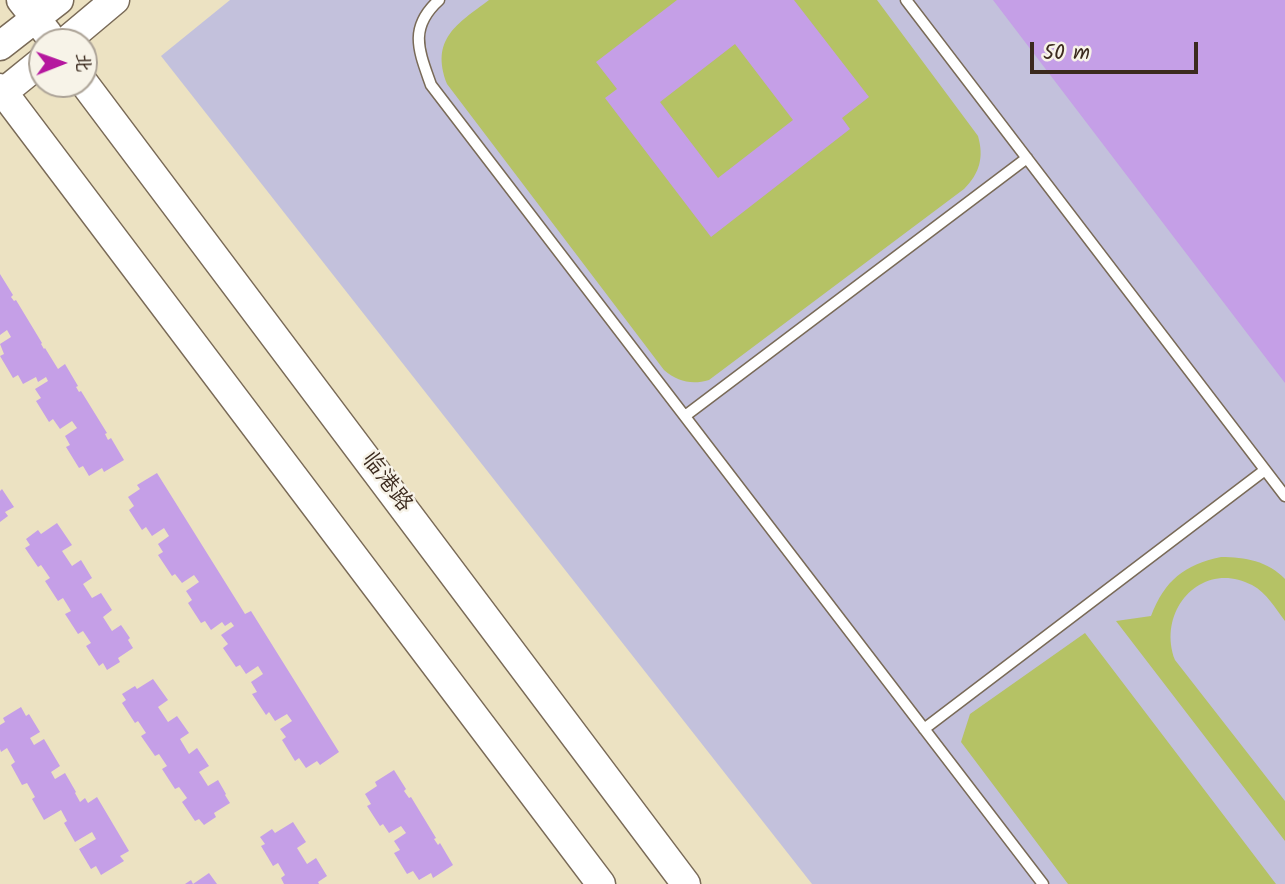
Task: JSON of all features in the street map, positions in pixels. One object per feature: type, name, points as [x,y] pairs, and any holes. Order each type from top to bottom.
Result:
[{"type":"main road","points":[[0,46],[29,9],[59,0]]},
{"type":"main road","points":[[82,28],[116,0]]},
{"type":"main road","points":[[29,9],[43,28]]},
{"type":"main road","points":[[28,72],[1,92],[601,884]]},
{"type":"main road","name":"临港路","points":[[95,98],[686,884]]},
{"type":"lane","points":[[439,0],[419,26],[419,51],[431,85],[1043,884]]},
{"type":"lane","points":[[906,0],[1285,496]]},
{"type":"lane","points":[[685,416],[1027,158]]},
{"type":"lane","points":[[924,729],[1265,470]]},
{"type":"shaded area","points":[[230,0],[1285,0],[1285,884],[812,884],[161,56]]},
{"type":"green space","points":[[489,0],[877,0],[978,136],[981,151],[979,164],[974,177],[964,189],[709,380],[680,380],[664,370],[447,84],[442,55],[444,44],[457,25]]},
{"type":"green space","points":[[1221,557],[1256,561],[1285,579],[1285,621],[1266,596],[1252,585],[1234,579],[1217,579],[1201,584],[1188,594],[1178,607],[1172,623],[1171,641],[1175,660],[1285,801],[1285,841],[1116,621],[1151,616],[1163,593],[1177,576],[1196,565]]},
{"type":"green space","points":[[1085,633],[1276,884],[1068,884],[961,742],[970,714]]},
{"type":"building","points":[[677,0],[794,0],[869,97],[842,118],[850,129],[711,237],[605,98],[617,89],[596,62]],"holes":[[[735,44],[793,120],[718,178],[660,102]]]},
{"type":"building","points":[[993,0],[1285,0],[1285,383]]},
{"type":"building","points":[[0,274],[13,295],[11,297],[16,300],[44,349],[58,369],[65,364],[79,392],[81,391],[107,433],[105,434],[108,440],[111,438],[124,460],[104,472],[102,468],[89,476],[83,466],[79,468],[66,447],[70,445],[65,436],[77,428],[72,421],[60,429],[53,419],[49,422],[36,401],[41,398],[35,389],[48,381],[46,377],[38,382],[36,377],[23,384],[18,375],[13,378],[0,356],[4,354],[0,344],[11,337],[7,330],[0,335]]},
{"type":"building","points":[[157,473],[245,614],[251,611],[339,752],[320,765],[317,761],[306,768],[299,758],[295,761],[282,740],[286,737],[280,729],[292,721],[287,714],[275,721],[269,712],[266,715],[252,694],[257,692],[251,682],[263,674],[258,666],[246,674],[240,665],[236,667],[223,648],[228,644],[221,635],[234,626],[231,622],[225,626],[222,622],[211,630],[205,621],[201,623],[188,603],[192,600],[186,591],[199,582],[194,575],[182,583],[175,574],[172,576],[158,555],[163,552],[158,544],[169,536],[164,528],[152,536],[146,527],[142,530],[129,510],[134,506],[128,497],[140,489],[137,485]]},
{"type":"building","points":[[2,489],[14,507],[5,512],[8,516],[0,522],[0,491]]},
{"type":"building","points":[[57,523],[72,545],[62,551],[72,566],[81,560],[92,578],[83,584],[92,598],[101,593],[112,610],[103,617],[112,631],[121,625],[130,638],[128,640],[133,648],[118,658],[120,662],[107,670],[103,663],[99,666],[86,646],[91,643],[83,631],[78,634],[65,614],[71,611],[63,598],[58,601],[45,581],[50,578],[41,565],[38,567],[25,548],[30,545],[26,539],[38,530],[41,534]]},
{"type":"building","points":[[153,679],[168,700],[158,707],[168,722],[177,716],[189,733],[180,739],[189,754],[197,748],[209,766],[199,772],[208,786],[218,780],[230,803],[214,813],[216,817],[204,825],[199,819],[195,821],[182,802],[187,798],[179,787],[175,789],[162,769],[167,766],[159,754],[155,756],[141,736],[146,733],[138,721],[135,723],[122,703],[126,700],[122,694]]},
{"type":"building","points":[[21,707],[26,716],[29,714],[40,732],[30,738],[34,745],[44,739],[60,766],[51,772],[55,779],[65,773],[80,802],[85,798],[88,803],[97,797],[129,851],[120,856],[124,861],[101,875],[96,866],[91,869],[79,849],[96,839],[92,832],[75,842],[64,823],[67,821],[61,810],[44,820],[32,799],[35,797],[27,783],[22,785],[11,765],[15,762],[7,748],[1,752],[0,725],[5,722],[3,718]]},
{"type":"building","points":[[394,770],[406,789],[404,791],[411,797],[436,838],[434,839],[438,845],[440,843],[453,865],[433,878],[431,873],[419,880],[413,871],[407,874],[394,853],[400,850],[394,841],[406,833],[401,826],[389,833],[383,824],[380,826],[367,806],[371,804],[365,794],[377,786],[375,782]]},
{"type":"building","points":[[293,822],[306,842],[297,848],[307,864],[316,858],[327,876],[318,882],[319,884],[284,884],[281,878],[285,875],[278,863],[273,866],[261,846],[265,844],[260,837],[272,829],[275,833]]},
{"type":"building","points":[[209,873],[217,884],[193,884]]}]
